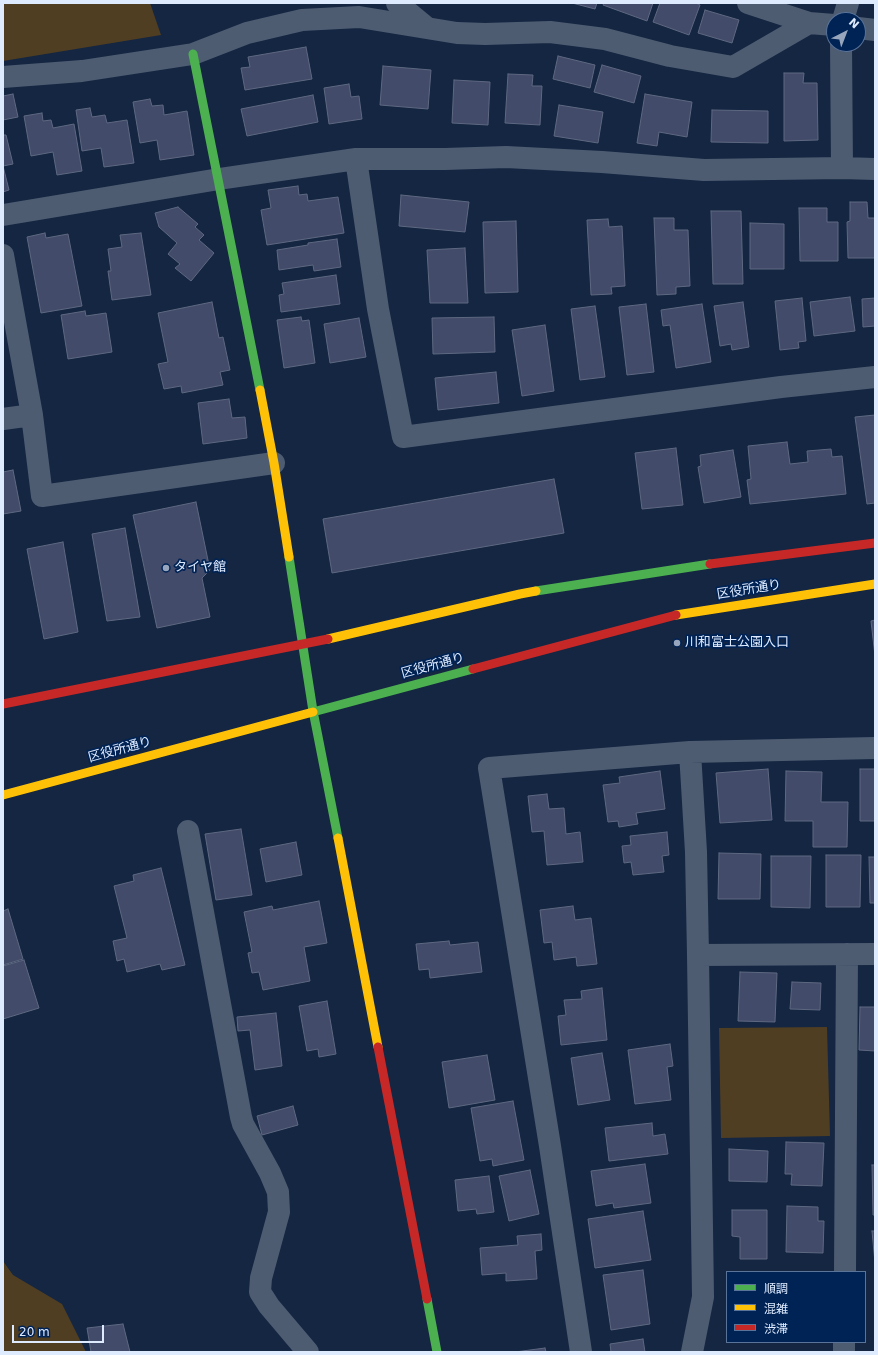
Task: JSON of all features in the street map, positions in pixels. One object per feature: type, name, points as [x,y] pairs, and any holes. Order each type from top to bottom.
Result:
[{"type":"street","points":[[398,3],[426,27]]},
{"type":"street","points":[[748,3],[809,23],[826,24]]},
{"type":"street","points":[[3,77],[82,71],[193,54],[247,32],[302,20],[359,17],[457,33],[485,34],[550,32],[605,39],[670,56],[733,67],[809,23]]},
{"type":"street","points":[[841,52],[842,168]]},
{"type":"street","points":[[193,54],[219,179],[274,463],[313,711],[437,1352]]},
{"type":"street","points":[[3,215],[219,179],[356,159],[506,157],[602,162],[704,170],[875,169]]},
{"type":"street","points":[[356,159],[378,309],[403,437],[781,387],[875,377]]},
{"type":"street","points":[[3,255],[32,415],[42,496],[274,463]]},
{"type":"street","points":[[3,419],[32,415]]},
{"type":"street","points":[[3,704],[303,644],[520,594],[691,566],[875,543]]},
{"type":"street","name":"区役所通り","points":[[3,794],[678,614],[875,584]]},
{"type":"street","points":[[581,1352],[549,1138],[489,768],[690,752],[875,748]]},
{"type":"street","points":[[690,752],[696,852],[703,1297],[692,1352]]},
{"type":"street","points":[[188,831],[241,1117],[243,1124],[270,1173],[278,1192],[279,1212],[261,1278],[260,1292],[269,1306],[308,1352]]},
{"type":"street","points":[[845,1271],[847,954]]},
{"type":"street","points":[[698,955],[875,954]]},
{"type":"shaded area","points":[[3,3],[150,3],[161,35],[3,61]]},
{"type":"shaded area","points":[[827,1027],[830,1136],[721,1138],[719,1028]]},
{"type":"shaded area","points":[[3,1261],[13,1275],[62,1304],[86,1352],[3,1352]]},
{"type":"building","points":[[572,3],[597,3],[595,9]]},
{"type":"building","points":[[604,3],[653,3],[647,21],[603,5]]},
{"type":"building","points":[[660,3],[696,3],[700,5],[689,35],[653,22]]},
{"type":"building","points":[[705,10],[739,20],[732,43],[698,33]]},
{"type":"building","points":[[306,47],[312,79],[245,90],[241,68],[250,67],[248,57]]},
{"type":"building","points":[[558,56],[595,65],[590,88],[553,79]]},
{"type":"building","points":[[602,65],[641,76],[634,103],[594,92]]},
{"type":"building","points":[[383,66],[431,70],[428,109],[380,105]]},
{"type":"building","points":[[784,73],[804,73],[803,83],[817,83],[818,140],[784,141]]},
{"type":"building","points":[[508,74],[533,75],[532,86],[542,86],[540,125],[505,123]]},
{"type":"building","points":[[454,80],[490,82],[488,125],[452,123]]},
{"type":"building","points":[[349,84],[351,97],[359,96],[362,119],[329,124],[324,88]]},
{"type":"building","points":[[13,94],[18,117],[3,120],[3,96]]},
{"type":"building","points":[[645,94],[692,102],[687,137],[659,132],[657,146],[637,143]]},
{"type":"building","points":[[313,95],[318,122],[247,136],[241,109]]},
{"type":"building","points":[[150,99],[152,106],[163,105],[164,115],[187,111],[194,155],[160,160],[157,140],[140,143],[133,102]]},
{"type":"building","points":[[559,105],[603,112],[598,143],[554,136]]},
{"type":"building","points":[[90,108],[92,117],[105,115],[107,123],[127,120],[134,163],[104,167],[101,148],[82,151],[76,110]]},
{"type":"building","points":[[712,110],[768,111],[768,143],[711,142]]},
{"type":"building","points":[[42,113],[43,121],[51,120],[53,128],[74,124],[82,171],[57,175],[53,152],[31,156],[24,116]]},
{"type":"building","points":[[3,135],[6,135],[13,164],[3,166]]},
{"type":"building","points":[[3,166],[9,190],[3,192]]},
{"type":"building","points":[[298,186],[299,195],[307,194],[308,201],[338,197],[344,233],[267,245],[261,210],[271,208],[268,190]]},
{"type":"building","points":[[401,195],[469,202],[465,232],[399,226]]},
{"type":"building","points":[[850,202],[867,202],[868,218],[875,218],[875,258],[848,258],[847,222],[850,221]]},
{"type":"building","points":[[178,207],[198,224],[195,227],[204,235],[199,240],[214,253],[191,281],[175,268],[180,264],[168,254],[177,243],[159,227],[155,213]]},
{"type":"building","points":[[799,208],[827,208],[827,222],[838,222],[838,261],[800,261]]},
{"type":"building","points":[[711,211],[741,211],[743,284],[713,284]]},
{"type":"building","points":[[654,218],[674,218],[674,230],[688,230],[690,286],[676,287],[676,294],[657,295]]},
{"type":"building","points":[[608,219],[609,227],[622,226],[625,286],[611,287],[612,294],[591,295],[587,220]]},
{"type":"building","points":[[516,221],[518,292],[485,293],[483,222]]},
{"type":"building","points":[[750,223],[784,224],[784,269],[750,269]]},
{"type":"building","points":[[45,233],[46,238],[68,234],[82,306],[41,313],[27,237]]},
{"type":"building","points":[[141,233],[151,295],[112,300],[108,271],[111,271],[108,249],[122,247],[120,235]]},
{"type":"building","points":[[337,239],[341,267],[314,271],[313,265],[279,270],[277,250],[308,245],[308,243]]},
{"type":"building","points":[[465,248],[468,303],[430,303],[427,250]]},
{"type":"building","points":[[336,275],[340,304],[281,312],[279,295],[284,294],[282,283]]},
{"type":"building","points":[[850,297],[855,331],[814,336],[810,302]]},
{"type":"building","points":[[802,298],[806,341],[798,342],[799,348],[780,350],[775,301]]},
{"type":"building","points":[[875,298],[875,326],[863,327],[862,299]]},
{"type":"building","points":[[212,302],[219,338],[223,337],[230,370],[220,372],[223,385],[182,393],[181,386],[164,389],[158,364],[168,362],[158,313]]},
{"type":"building","points":[[743,302],[749,347],[732,350],[731,344],[720,346],[714,306]]},
{"type":"building","points":[[646,304],[654,372],[627,375],[619,307]]},
{"type":"building","points":[[702,304],[711,362],[676,368],[670,325],[663,326],[661,310]]},
{"type":"building","points":[[595,306],[605,377],[580,380],[571,309]]},
{"type":"building","points":[[85,311],[86,316],[106,313],[112,352],[68,359],[61,315]]},
{"type":"building","points":[[301,317],[302,321],[309,320],[315,363],[284,368],[277,320]]},
{"type":"building","points":[[494,317],[495,352],[433,354],[432,318]]},
{"type":"building","points":[[359,318],[366,357],[330,363],[324,324]]},
{"type":"building","points":[[545,325],[554,391],[522,396],[512,330]]},
{"type":"building","points":[[496,372],[499,403],[438,410],[435,378]]},
{"type":"building","points":[[229,399],[232,418],[245,417],[247,438],[203,444],[198,403]]},
{"type":"building","points":[[875,415],[875,503],[867,504],[855,417]]},
{"type":"building","points":[[787,442],[790,464],[808,462],[807,451],[831,449],[832,457],[842,456],[846,494],[750,504],[747,480],[751,479],[748,446]]},
{"type":"building","points":[[676,448],[683,505],[642,509],[635,453]]},
{"type":"building","points":[[733,450],[741,497],[704,503],[698,467],[701,466],[700,455]]},
{"type":"building","points":[[13,470],[21,511],[3,514],[3,472]]},
{"type":"building","points":[[554,479],[564,533],[332,573],[323,519]]},
{"type":"building","points":[[196,502],[210,570],[202,578],[210,617],[157,628],[133,515]]},
{"type":"building","points":[[125,528],[140,617],[107,621],[92,534]]},
{"type":"building","points":[[63,542],[78,632],[44,639],[27,549]]},
{"type":"building","points":[[875,620],[875,656],[871,621]]},
{"type":"building","points":[[768,769],[772,820],[720,823],[716,773]]},
{"type":"building","points":[[860,769],[875,769],[875,821],[860,821]]},
{"type":"building","points":[[660,771],[665,809],[636,813],[638,824],[619,827],[618,821],[608,822],[603,785],[620,783],[619,777]]},
{"type":"building","points":[[786,771],[822,772],[821,802],[848,802],[847,847],[813,847],[813,821],[785,821]]},
{"type":"building","points":[[547,794],[549,809],[564,808],[566,834],[580,832],[583,862],[547,865],[544,831],[532,832],[528,796]]},
{"type":"building","points":[[241,829],[252,895],[216,900],[205,834]]},
{"type":"building","points":[[667,832],[669,855],[662,856],[664,872],[633,875],[631,862],[624,863],[622,846],[631,845],[630,836]]},
{"type":"building","points":[[296,842],[302,875],[266,882],[260,849]]},
{"type":"building","points":[[719,853],[761,854],[760,899],[718,899]]},
{"type":"building","points":[[826,855],[861,855],[860,907],[826,907]]},
{"type":"building","points":[[771,856],[811,856],[810,908],[771,907]]},
{"type":"building","points":[[869,857],[875,857],[875,903],[870,903]]},
{"type":"building","points":[[161,868],[185,965],[162,970],[160,964],[127,972],[124,959],[117,961],[113,941],[127,938],[114,886],[134,881],[133,875]]},
{"type":"building","points":[[319,901],[327,943],[304,947],[310,981],[263,990],[259,972],[252,973],[248,953],[252,952],[244,912],[272,906],[273,910]]},
{"type":"building","points":[[573,906],[575,920],[591,918],[597,964],[577,966],[576,957],[554,960],[552,942],[544,943],[540,910]]},
{"type":"building","points":[[8,909],[23,959],[3,965],[3,911]]},
{"type":"building","points":[[449,941],[450,945],[478,942],[482,972],[430,978],[429,969],[419,970],[416,944]]},
{"type":"building","points":[[24,960],[39,1008],[3,1019],[3,966]]},
{"type":"building","points":[[740,972],[777,973],[775,1022],[738,1021]]},
{"type":"building","points":[[792,982],[821,983],[820,1010],[790,1009]]},
{"type":"building","points":[[602,988],[607,1040],[561,1045],[558,1016],[566,1015],[564,1000],[582,999],[581,991]]},
{"type":"building","points":[[327,1001],[336,1054],[319,1057],[318,1049],[307,1051],[299,1006]]},
{"type":"building","points":[[860,1007],[875,1007],[875,1051],[859,1050]]},
{"type":"building","points":[[276,1013],[282,1066],[255,1070],[250,1030],[238,1031],[237,1017]]},
{"type":"building","points":[[670,1044],[673,1066],[667,1067],[671,1100],[635,1104],[628,1050]]},
{"type":"building","points":[[602,1053],[610,1100],[578,1105],[571,1058]]},
{"type":"building","points":[[487,1055],[495,1100],[449,1108],[442,1062]]},
{"type":"building","points":[[513,1101],[524,1160],[493,1166],[492,1159],[480,1161],[471,1108]]},
{"type":"building","points":[[293,1106],[298,1125],[262,1135],[257,1116]]},
{"type":"building","points":[[652,1123],[653,1136],[665,1134],[668,1154],[609,1161],[605,1128]]},
{"type":"building","points":[[786,1142],[824,1143],[822,1186],[791,1185],[792,1174],[785,1174]]},
{"type":"building","points":[[729,1149],[768,1151],[767,1182],[729,1181]]},
{"type":"building","points":[[645,1164],[651,1203],[614,1208],[613,1203],[596,1206],[591,1171]]},
{"type":"building","points":[[872,1165],[875,1165],[875,1215],[873,1215]]},
{"type":"building","points":[[530,1170],[539,1214],[509,1221],[499,1176]]},
{"type":"building","points":[[489,1176],[494,1212],[477,1214],[476,1209],[458,1211],[455,1180]]},
{"type":"building","points":[[787,1206],[818,1207],[818,1221],[824,1221],[823,1253],[786,1252]]},
{"type":"building","points":[[732,1210],[767,1210],[767,1259],[740,1259],[740,1237],[732,1236]]},
{"type":"building","points":[[643,1211],[651,1260],[595,1268],[588,1219]]},
{"type":"building","points":[[872,1231],[875,1231],[875,1263]]},
{"type":"building","points":[[541,1234],[542,1250],[535,1251],[537,1279],[506,1281],[506,1273],[482,1275],[480,1248],[518,1245],[517,1236]]},
{"type":"building","points":[[643,1270],[650,1324],[611,1330],[603,1275]]},
{"type":"building","points":[[123,1324],[130,1352],[91,1352],[87,1328]]},
{"type":"building","points":[[643,1339],[645,1352],[611,1352],[610,1344]]},
{"type":"building","points":[[545,1348],[546,1352],[515,1352]]},
{"type":"traffic: fast","points":[[193,54],[260,390]]},
{"type":"traffic: fast","points":[[289,557],[313,711],[338,838]]},
{"type":"traffic: fast","points":[[536,591],[710,564]]},
{"type":"traffic: fast","points":[[313,712],[473,669]]},
{"type":"traffic: fast","points":[[427,1299],[437,1352]]},
{"type":"traffic: slow","points":[[260,390],[274,463],[289,557]]},
{"type":"traffic: slow","points":[[676,615],[875,584]]},
{"type":"traffic: slow","points":[[328,639],[536,591]]},
{"type":"traffic: slow","points":[[3,795],[313,712]]},
{"type":"traffic: slow","points":[[338,838],[378,1047]]},
{"type":"traffic: jam","points":[[710,564],[875,543]]},
{"type":"traffic: jam","points":[[473,669],[676,615]]},
{"type":"traffic: jam","points":[[3,704],[328,639]]},
{"type":"traffic: jam","points":[[378,1047],[427,1299]]},
{"type":"place","name":"タイヤ館","points":[[166,568]]},
{"type":"place","name":"川和富士公園入口","points":[[677,643]]}]
